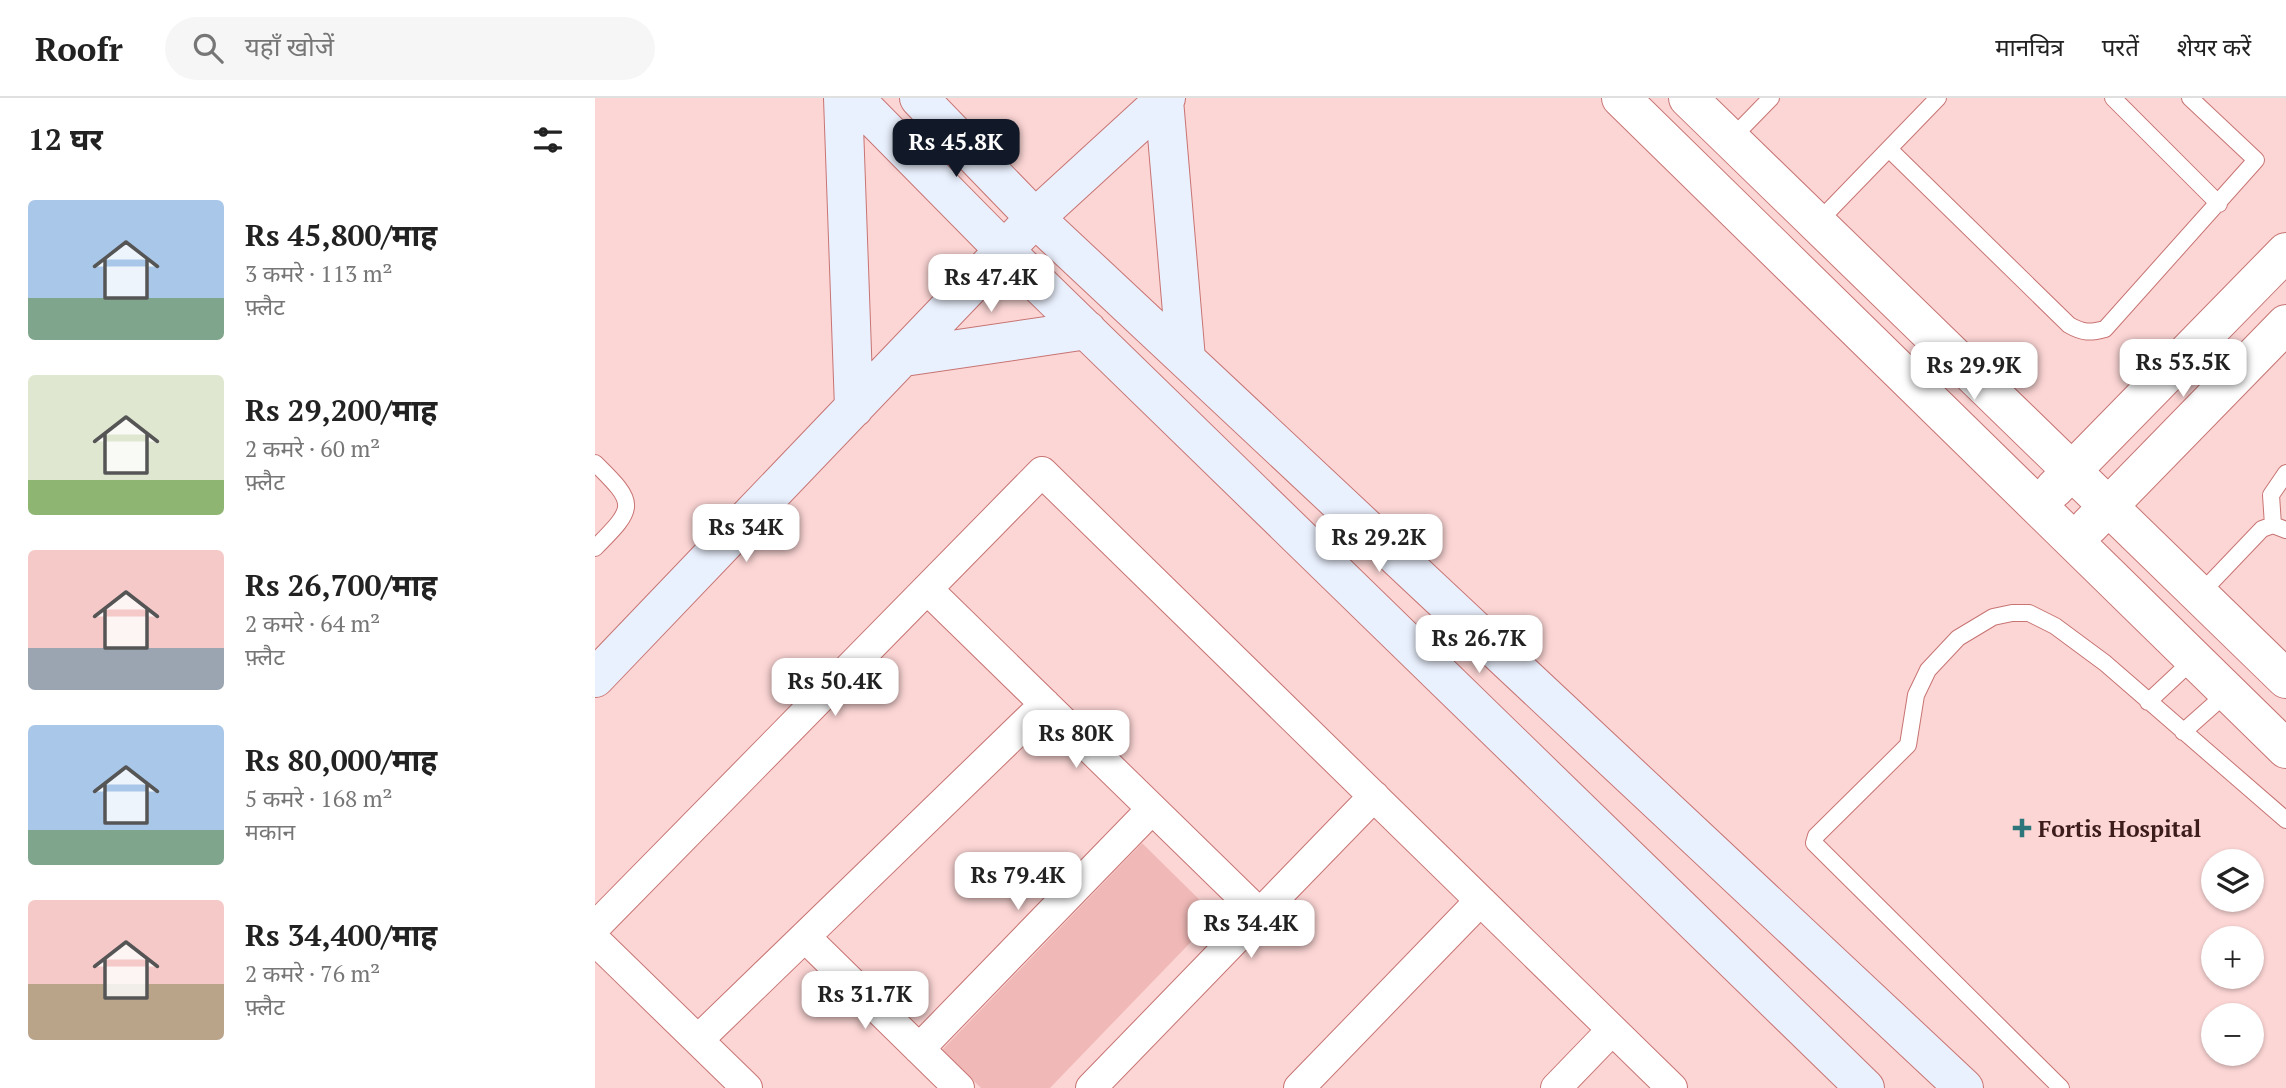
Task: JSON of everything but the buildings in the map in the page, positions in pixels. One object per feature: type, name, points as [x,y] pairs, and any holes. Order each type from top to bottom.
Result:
[{"type":"main road","points":[[843,98],[854,408]]},
{"type":"main road","points":[[855,98],[1005,251],[1865,1088]]},
{"type":"main road","points":[[919,98],[1035,218],[1964,1088]]},
{"type":"main road","points":[[595,678],[1035,218],[1165,99]]},
{"type":"main road","points":[[1165,99],[1186,359]]},
{"type":"main road","points":[[904,356],[1087,330]]},
{"type":"street","points":[[1621,98],[2286,749]]},
{"type":"street","points":[[1688,98],[2286,679]]},
{"type":"street","points":[[2038,506],[2286,252]]},
{"type":"street","points":[[2074,542],[2286,324]]},
{"type":"street","points":[[595,927],[1036,475],[1045,473],[1672,1088]]},
{"type":"street","points":[[927,589],[1260,914]]},
{"type":"street","points":[[698,1040],[1045,704]]},
{"type":"street","points":[[1091,1088],[1374,796]]},
{"type":"street","points":[[919,1049],[1152,809]]},
{"type":"street","points":[[1299,1088],[1480,901]]},
{"type":"street","points":[[806,938],[959,1088]]},
{"type":"street","points":[[595,940],[747,1088]]},
{"type":"street","points":[[1556,1088],[1612,1030]]},
{"type":"lane","points":[[1731,140],[1771,98]]},
{"type":"lane","points":[[1817,223],[1938,98]]},
{"type":"lane","points":[[2113,98],[2219,204]]},
{"type":"lane","points":[[1889,149],[2069,325],[2081,332],[2105,329],[2256,160],[2190,98]]},
{"type":"lane","points":[[595,463],[623,490],[627,506],[625,515],[595,548]]},
{"type":"lane","points":[[2199,595],[2262,529],[2279,528],[2271,495],[2286,473]]},
{"type":"lane","points":[[2061,1088],[1816,846],[1814,839],[1908,746],[1920,683],[1928,670],[1958,638],[1993,617],[2029,613],[2055,626],[2105,663],[2286,820]]},
{"type":"lane","points":[[2147,702],[2194,659]]},
{"type":"lane","points":[[2183,732],[2228,692]]},
{"type":"shaded area","points":[[1142,843],[1216,916],[1050,1088],[981,1088],[942,1050]]},
{"type":"place","name":"Fortis Hospital","points":[[2022,828]]}]
